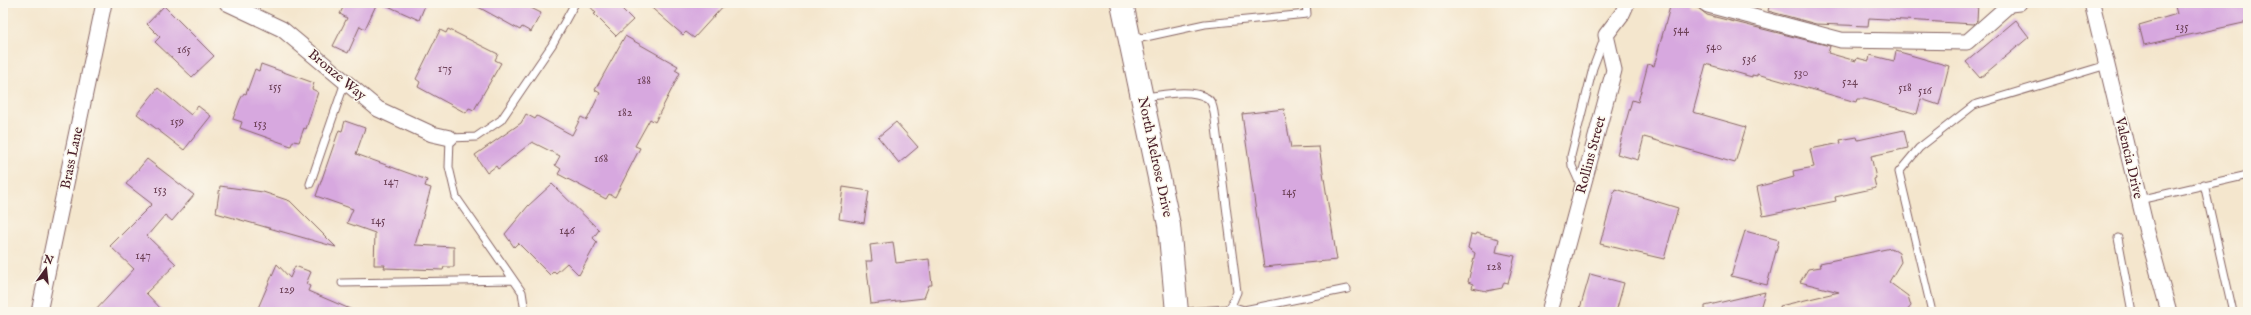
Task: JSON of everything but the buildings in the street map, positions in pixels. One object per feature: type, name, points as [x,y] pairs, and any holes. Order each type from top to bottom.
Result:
[{"type":"main road","name":"North Melrose Drive","points":[[1122,3],[1169,225],[1177,312]]},
{"type":"street","name":"Brass Lane","points":[[39,312],[104,3]]},
{"type":"street","name":"Bronze Way","points":[[227,3],[282,29],[378,109],[432,134],[450,138]]},
{"type":"street","points":[[1606,36],[1622,14],[1627,3]]},
{"type":"street","points":[[1705,3],[1840,40],[1967,42],[2013,3]]},
{"type":"street","name":"Valencia Drive","points":[[2092,3],[2139,200],[2169,312]]},
{"type":"street","name":"Rollins Street","points":[[1549,312],[1614,70],[1606,36]]},
{"type":"lane","points":[[525,312],[522,292],[456,196],[449,167],[450,138],[476,137],[501,120],[552,46],[574,3]]},
{"type":"lane","points":[[1130,40],[1205,24],[1307,14],[1306,3]]},
{"type":"lane","points":[[1582,189],[1572,166],[1571,156],[1593,68],[1606,36]]},
{"type":"lane","points":[[1932,312],[1899,172],[1919,148],[1974,105],[2107,65]]},
{"type":"lane","points":[[310,184],[345,82]]},
{"type":"lane","points":[[1142,97],[1185,93],[1207,98],[1212,103],[1236,292],[1231,306],[1226,309],[1185,312]]},
{"type":"lane","points":[[2139,200],[2248,175]]},
{"type":"lane","points":[[2204,184],[2233,312]]},
{"type":"lane","points":[[2118,238],[2132,312]]},
{"type":"lane","points":[[342,282],[513,280]]},
{"type":"lane","points":[[1231,306],[1244,310],[1347,289]]}]
